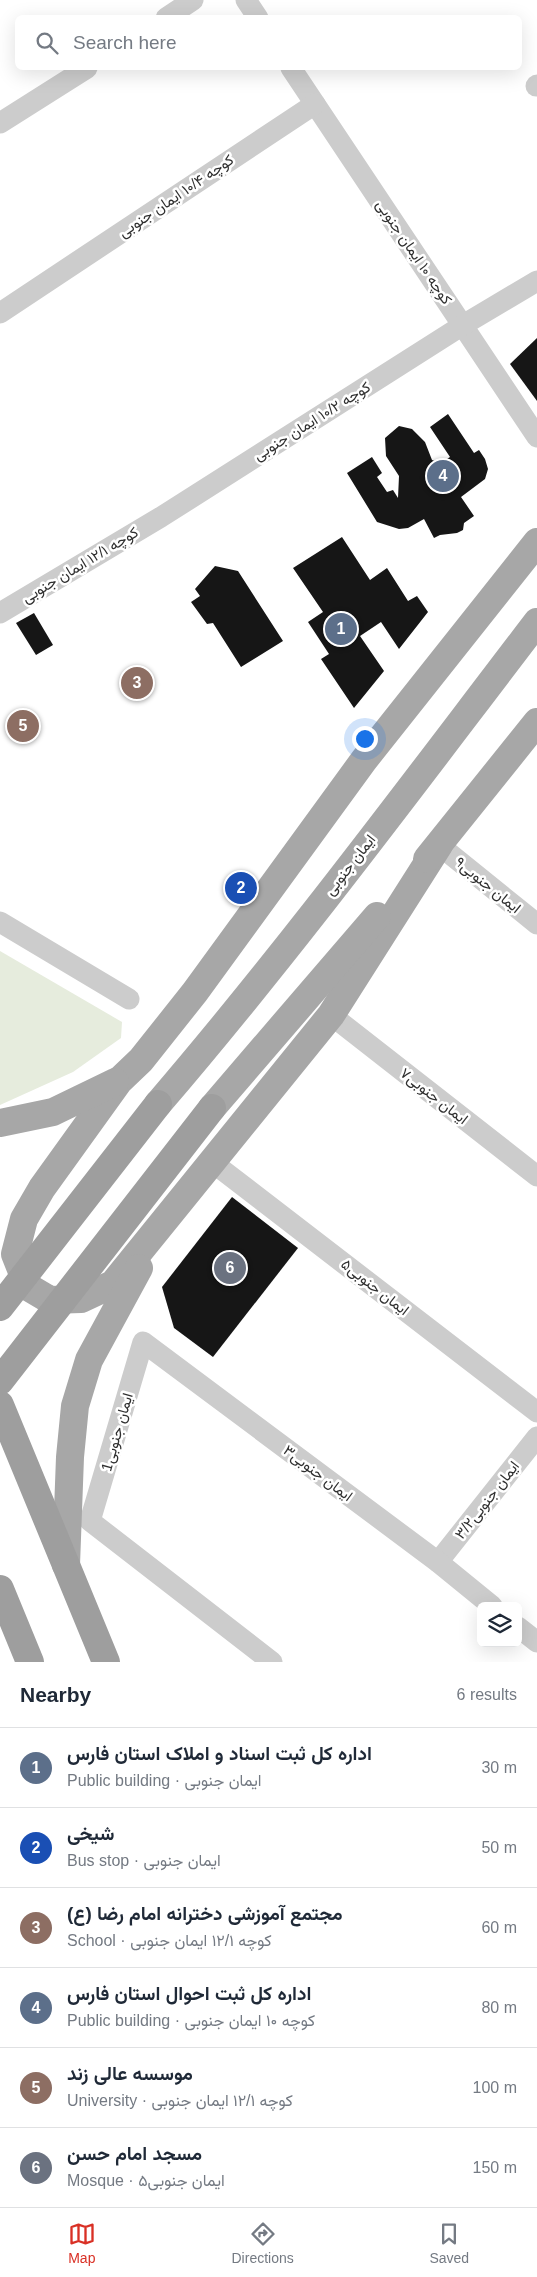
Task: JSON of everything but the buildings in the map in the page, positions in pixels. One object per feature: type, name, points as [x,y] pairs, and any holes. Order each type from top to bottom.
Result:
[{"type":"highway","points":[[0,1307],[158,1104]]},
{"type":"highway","points":[[0,1381],[212,1108]]},
{"type":"highway","points":[[0,1404],[106,1662]]},
{"type":"highway","points":[[0,1589],[30,1662]]},
{"type":"main road","points":[[439,845],[331,1015],[113,1284],[81,1299],[50,1300],[28,1287],[16,1254],[24,1219],[42,1188],[119,1081],[141,1060],[195,992],[364,760],[537,542]]},
{"type":"main road","name":"ایمان جنوبی","points":[[158,1104],[206,1049],[345,873],[537,622]]},
{"type":"main road","points":[[212,1108],[439,845],[537,722]]},
{"type":"main road","points":[[0,1123],[53,1112],[119,1081]]},
{"type":"main road","points":[[66,1565],[70,1457],[75,1406],[89,1360],[164,1223]]},
{"type":"street","points":[[170,15],[193,0]]},
{"type":"street","points":[[246,0],[256,15]]},
{"type":"street","points":[[0,123],[84,70]]},
{"type":"street","name":"کوچه ۱۰ ایمان جنوبی","points":[[292,70],[537,436]]},
{"type":"street","name":"کوچه ۱۰/۴ ایمان جنوبی","points":[[0,313],[315,104]]},
{"type":"street","name":"کوچه ۱۰/۲ ایمان جنوبی","points":[[161,517],[463,325],[537,281]]},
{"type":"street","name":"کوچه ۱۲/۱ ایمان جنوبی","points":[[0,613],[161,517]]},
{"type":"street","name":"ایمان جنوبی۹","points":[[439,845],[537,924]]},
{"type":"street","points":[[0,922],[129,999]]},
{"type":"street","name":"ایمان جنوبی۷","points":[[331,1015],[537,1176]]},
{"type":"street","name":"ایمان جنوبی۵","points":[[212,1162],[537,1412]]},
{"type":"street","name":"1ایمان جنوبی","points":[[143,1342],[90,1521],[272,1662]]},
{"type":"street","name":"ایمان جنوبی۳","points":[[143,1342],[438,1562],[487,1602]]},
{"type":"street","name":"ایمان جنوبی۳/۲","points":[[438,1562],[537,1437]]},
{"type":"street","points":[[522,1630],[537,1642]]},
{"type":"green space","points":[[0,951],[122,1022],[121,1038],[73,1072],[0,1105]]},
{"type":"place","name":"اداره کل ثبت احوال استان فارس","points":[[443,476]]},
{"type":"place","name":"اداره کل ثبت اسناد و املاک استان فارس","points":[[341,629]]},
{"type":"place","name":"مجتمع آموزشی دخترانه امام رضا (ع)","points":[[137,683]]},
{"type":"place","name":"موسسه عالی زند","points":[[23,726]]},
{"type":"place","name":"شیخی","points":[[241,888]]},
{"type":"place","name":"مسجد امام حسن","points":[[230,1268]]}]
